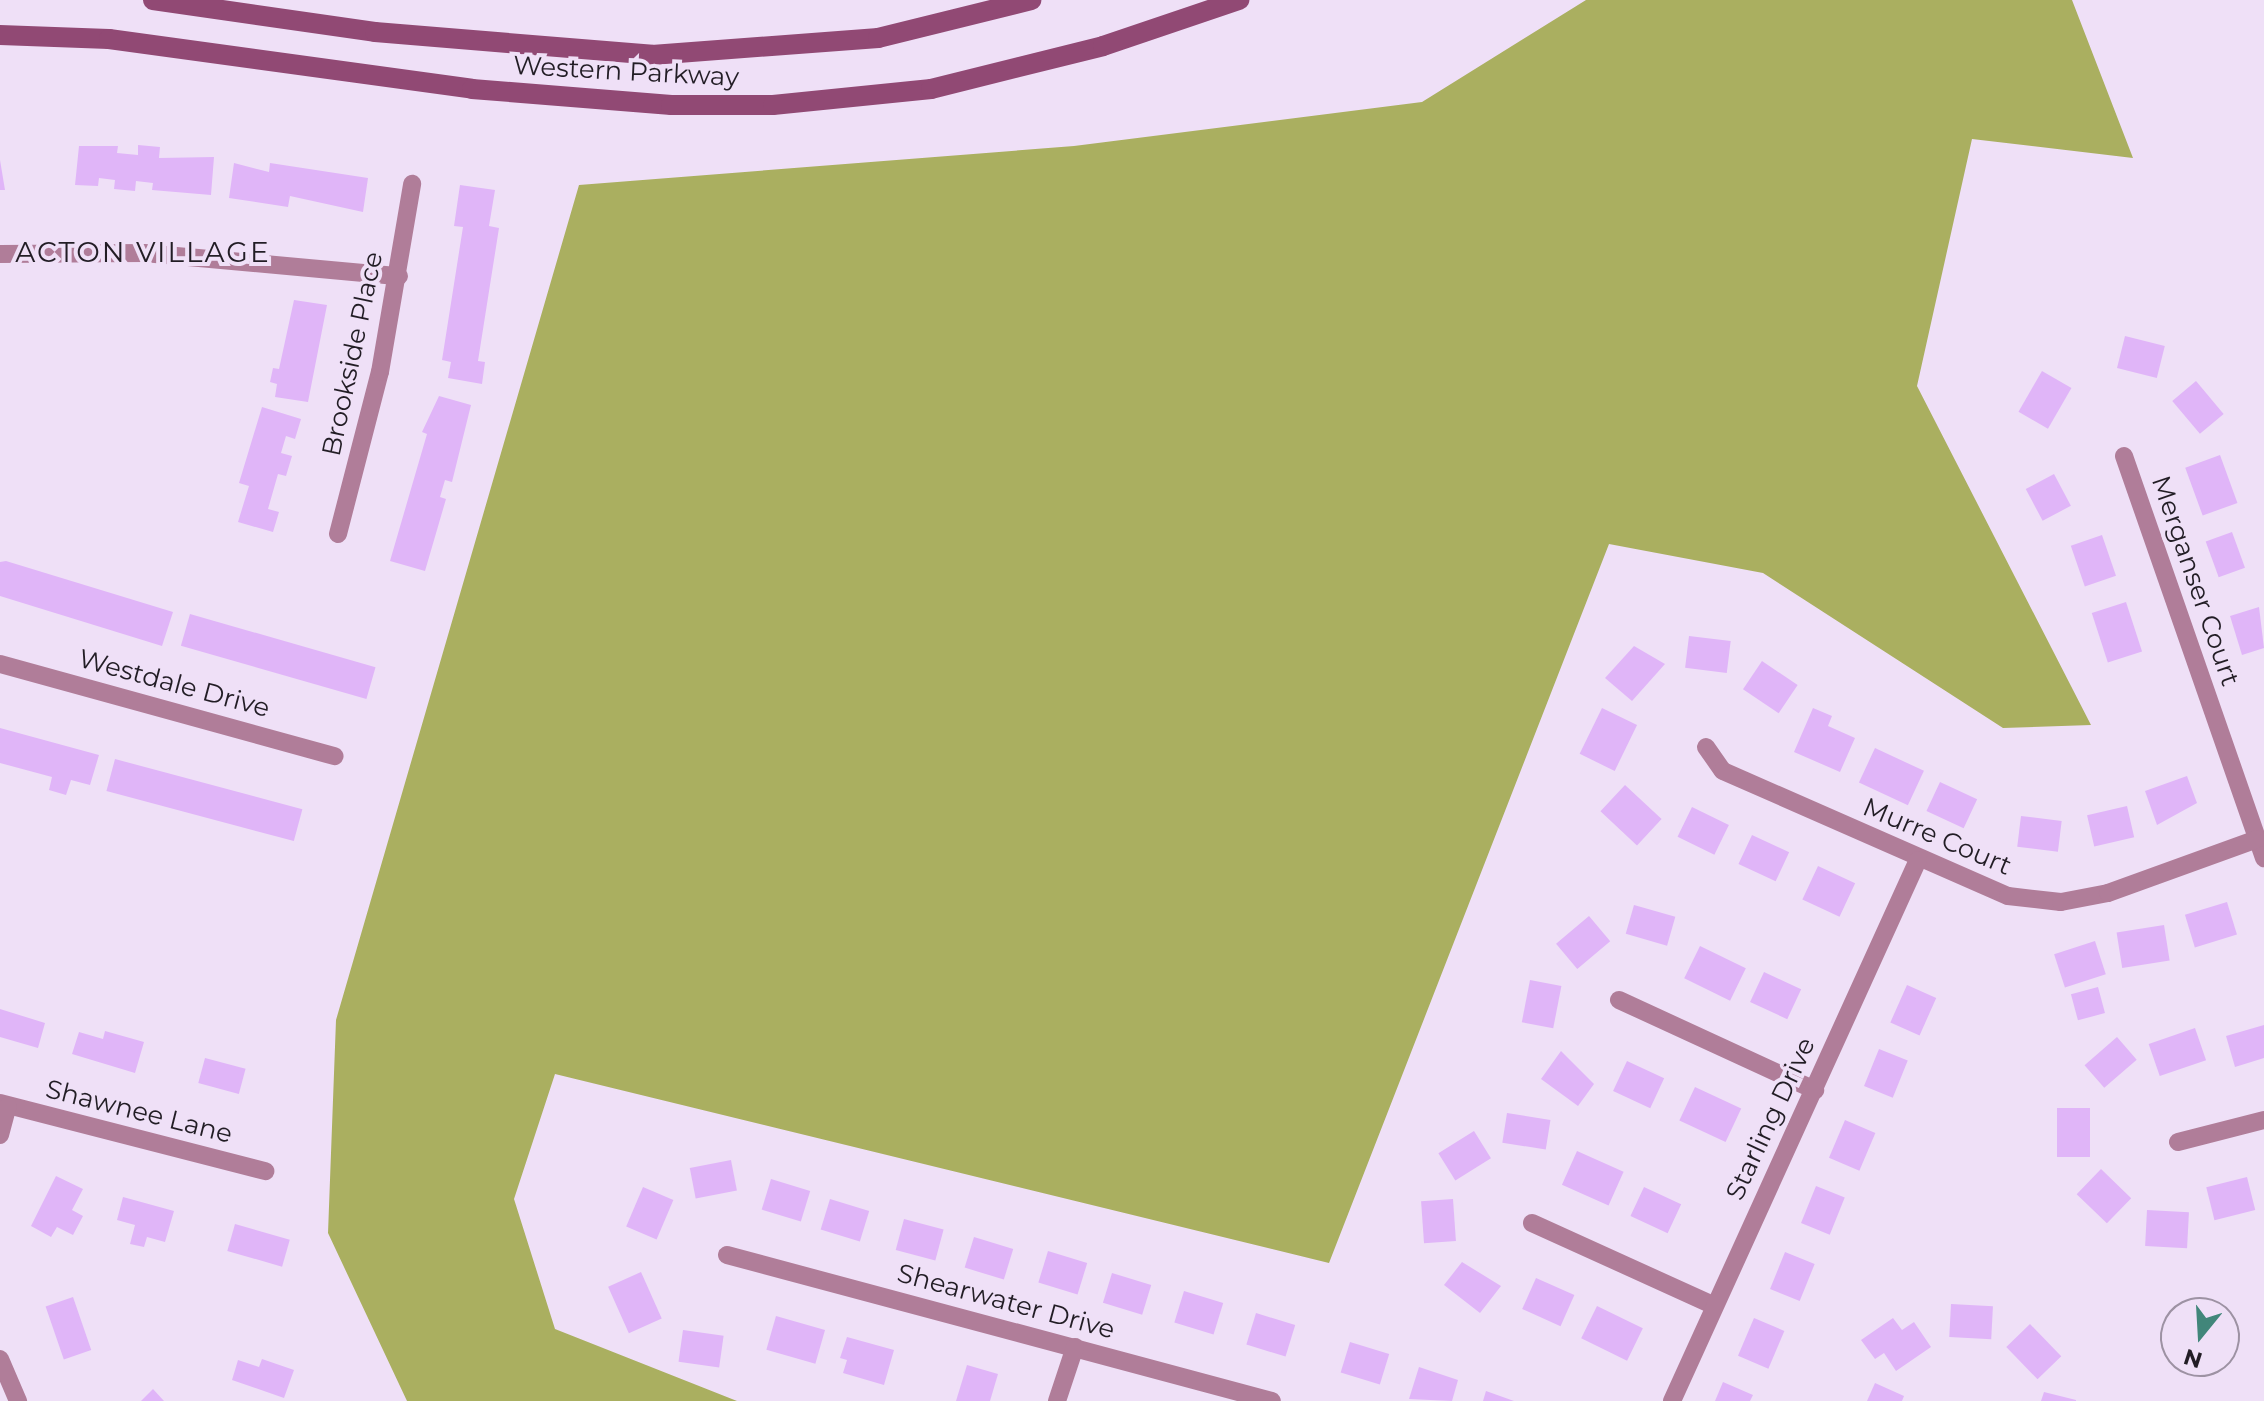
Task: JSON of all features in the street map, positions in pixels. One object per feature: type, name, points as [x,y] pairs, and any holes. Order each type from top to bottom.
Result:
[{"type":"main road","name":"Western Parkway","points":[[153,0],[375,32],[652,55],[878,38],[1031,0]]},
{"type":"main road","name":"Western Parkway","points":[[0,35],[109,39],[472,89],[671,105],[773,105],[931,89],[1103,46],[1239,0]]},
{"type":"street","name":"Brookside Place","points":[[338,534],[380,372],[399,276],[412,184]]},
{"type":"street","points":[[0,254],[144,253],[399,276]]},
{"type":"street","name":"Merganser Court","points":[[2124,456],[2264,858]]},
{"type":"street","name":"Westdale Drive","points":[[0,664],[335,756]]},
{"type":"street","name":"Murre Court","points":[[1706,747],[1723,771],[1918,860],[2008,896],[2061,902],[2108,893],[2257,839]]},
{"type":"street","name":"Starling Drive","points":[[1672,1401],[1713,1305],[1815,1090],[1918,860]]},
{"type":"street","points":[[1619,1000],[1815,1090]]},
{"type":"street","points":[[0,1135],[4,1105]]},
{"type":"street","name":"Shawnee Lane","points":[[4,1105],[265,1171]]},
{"type":"street","points":[[2178,1142],[2264,1120]]},
{"type":"street","points":[[1532,1223],[1713,1305]]},
{"type":"street","name":"Shearwater Drive","points":[[727,1255],[1272,1401]]},
{"type":"street","points":[[1057,1401],[1075,1347]]},
{"type":"street","points":[[0,1359],[18,1401]]},
{"type":"green space","points":[[1586,0],[2072,0],[2133,158],[1972,139],[1917,386],[2091,725],[2003,728],[1763,573],[1609,544],[1329,1263],[555,1074],[514,1199],[555,1329],[737,1401],[407,1401],[328,1233],[336,1020],[579,185],[1074,146],[1422,102]]},
{"type":"building","points":[[138,145],[160,147],[159,158],[214,157],[211,195],[152,190],[153,183],[136,181],[135,191],[114,189],[115,180],[99,178],[98,186],[75,185],[79,146],[118,146],[117,153],[138,155]]},
{"type":"building","points":[[0,160],[5,190],[0,190]]},
{"type":"building","points":[[234,163],[269,172],[270,163],[368,178],[363,212],[290,196],[288,207],[229,198]]},
{"type":"building","points":[[460,185],[495,190],[489,226],[499,228],[478,361],[485,362],[482,384],[448,378],[451,362],[442,360],[463,227],[454,226]]},
{"type":"building","points":[[294,300],[327,305],[308,402],[275,397],[277,384],[270,382],[273,368],[279,369]]},
{"type":"building","points":[[2125,336],[2165,346],[2157,378],[2117,368]]},
{"type":"building","points":[[2042,371],[2071,388],[2048,429],[2018,412]]},
{"type":"building","points":[[2196,381],[2224,414],[2200,434],[2172,401]]},
{"type":"building","points":[[439,396],[471,405],[452,482],[445,480],[440,497],[446,499],[425,571],[390,561],[427,434],[422,432]]},
{"type":"building","points":[[262,407],[301,419],[295,439],[286,436],[281,453],[292,456],[286,476],[278,474],[268,509],[279,512],[273,532],[238,522],[249,486],[239,483]]},
{"type":"building","points":[[2220,455],[2237,503],[2203,516],[2185,468]]},
{"type":"building","points":[[2054,474],[2071,506],[2043,521],[2026,489]]},
{"type":"building","points":[[2232,532],[2245,568],[2219,577],[2206,542]]},
{"type":"building","points":[[2102,535],[2116,576],[2085,586],[2071,546]]},
{"type":"building","points":[[6,561],[173,612],[162,646],[0,596],[0,562]]},
{"type":"building","points":[[2126,602],[2142,651],[2108,663],[2092,613]]},
{"type":"building","points":[[2259,607],[2264,648],[2242,655],[2230,616]]},
{"type":"building","points":[[190,614],[376,667],[366,699],[181,646]]},
{"type":"building","points":[[1689,636],[1731,641],[1727,673],[1685,668]]},
{"type":"building","points":[[1634,646],[1665,664],[1632,701],[1605,678]]},
{"type":"building","points":[[1762,661],[1798,685],[1779,713],[1743,689]]},
{"type":"building","points":[[1602,708],[1637,725],[1615,771],[1580,754]]},
{"type":"building","points":[[1813,708],[1832,716],[1828,726],[1855,738],[1840,772],[1794,752]]},
{"type":"building","points":[[0,728],[99,755],[90,785],[71,780],[66,795],[49,790],[52,777],[0,763]]},
{"type":"building","points":[[1875,748],[1924,771],[1908,805],[1859,782]]},
{"type":"building","points":[[115,759],[302,809],[294,841],[106,791]]},
{"type":"building","points":[[2187,776],[2197,803],[2157,825],[2145,791]]},
{"type":"building","points":[[1940,782],[1977,799],[1964,828],[1926,811]]},
{"type":"building","points":[[1625,785],[1662,819],[1637,845],[1600,811]]},
{"type":"building","points":[[2127,806],[2134,837],[2094,846],[2087,815]]},
{"type":"building","points":[[1692,807],[1729,825],[1714,855],[1678,837]]},
{"type":"building","points":[[2021,816],[2062,821],[2058,852],[2017,847]]},
{"type":"building","points":[[1752,835],[1789,852],[1776,881],[1738,864]]},
{"type":"building","points":[[1818,866],[1855,883],[1840,917],[1802,900]]},
{"type":"building","points":[[2227,902],[2237,935],[2195,947],[2185,915]]},
{"type":"building","points":[[1634,905],[1675,917],[1667,946],[1626,934]]},
{"type":"building","points":[[1589,916],[1610,941],[1577,969],[1556,944]]},
{"type":"building","points":[[2164,925],[2170,961],[2122,968],[2117,933]]},
{"type":"building","points":[[2095,941],[2106,974],[2065,988],[2054,954]]},
{"type":"building","points":[[1700,946],[1746,968],[1730,1001],[1684,978]]},
{"type":"building","points":[[1764,972],[1801,989],[1787,1019],[1750,1002]]},
{"type":"building","points":[[1530,980],[1561,986],[1553,1028],[1522,1022]]},
{"type":"building","points":[[1907,985],[1936,998],[1920,1035],[1890,1022]]},
{"type":"building","points":[[2098,987],[2105,1013],[2078,1020],[2071,994]]},
{"type":"building","points":[[0,1009],[45,1023],[38,1048],[0,1037]]},
{"type":"building","points":[[2264,1025],[2264,1058],[2235,1067],[2226,1036]]},
{"type":"building","points":[[2195,1028],[2206,1060],[2160,1076],[2149,1044]]},
{"type":"building","points":[[105,1031],[144,1042],[135,1073],[72,1054],[79,1032],[103,1039]]},
{"type":"building","points":[[2117,1037],[2137,1060],[2104,1088],[2085,1065]]},
{"type":"building","points":[[1879,1049],[1908,1061],[1893,1098],[1864,1086]]},
{"type":"building","points":[[1561,1051],[1594,1084],[1578,1106],[1541,1079]]},
{"type":"building","points":[[205,1058],[246,1069],[239,1094],[198,1083]]},
{"type":"building","points":[[1627,1061],[1664,1078],[1650,1108],[1613,1091]]},
{"type":"building","points":[[1695,1087],[1741,1109],[1726,1142],[1679,1121]]},
{"type":"building","points":[[2057,1108],[2090,1108],[2090,1157],[2057,1157]]},
{"type":"building","points":[[1507,1113],[1550,1120],[1546,1150],[1502,1143]]},
{"type":"building","points":[[1845,1120],[1875,1133],[1859,1171],[1829,1158]]},
{"type":"building","points":[[1474,1131],[1491,1158],[1455,1180],[1438,1153]]},
{"type":"building","points":[[1577,1151],[1624,1172],[1609,1206],[1562,1185]]},
{"type":"building","points":[[731,1160],[737,1190],[696,1198],[690,1168]]},
{"type":"building","points":[[2101,1169],[2131,1198],[2107,1223],[2077,1194]]},
{"type":"building","points":[[56,1176],[83,1189],[72,1210],[83,1216],[73,1235],[57,1227],[51,1237],[31,1226]]},
{"type":"building","points":[[2247,1177],[2255,1210],[2214,1220],[2206,1187]]},
{"type":"building","points":[[771,1179],[810,1191],[801,1222],[762,1210]]},
{"type":"building","points":[[1816,1186],[1845,1198],[1830,1235],[1801,1223]]},
{"type":"building","points":[[643,1187],[673,1200],[657,1239],[626,1227]]},
{"type":"building","points":[[1644,1187],[1681,1204],[1668,1233],[1630,1216]]},
{"type":"building","points":[[123,1197],[174,1211],[165,1242],[147,1237],[144,1247],[130,1244],[135,1225],[117,1220]]},
{"type":"building","points":[[830,1199],[869,1211],[860,1242],[821,1230]]},
{"type":"building","points":[[1453,1199],[1456,1241],[1424,1243],[1421,1201]]},
{"type":"building","points":[[2147,1210],[2189,1212],[2187,1248],[2145,1246]]},
{"type":"building","points":[[904,1219],[944,1230],[935,1261],[896,1250]]},
{"type":"building","points":[[235,1224],[290,1240],[282,1267],[227,1251]]},
{"type":"building","points":[[974,1237],[1013,1249],[1004,1280],[965,1268]]},
{"type":"building","points":[[1048,1251],[1087,1263],[1078,1295],[1038,1283]]},
{"type":"building","points":[[1785,1252],[1815,1264],[1800,1301],[1770,1289]]},
{"type":"building","points":[[1462,1262],[1501,1286],[1480,1313],[1444,1285]]},
{"type":"building","points":[[641,1272],[662,1319],[629,1333],[608,1287]]},
{"type":"building","points":[[1112,1273],[1151,1285],[1142,1315],[1103,1303]]},
{"type":"building","points":[[1536,1278],[1574,1295],[1561,1326],[1522,1309]]},
{"type":"building","points":[[1184,1291],[1223,1303],[1214,1335],[1174,1323]]},
{"type":"building","points":[[73,1297],[91,1350],[64,1359],[46,1306]]},
{"type":"building","points":[[1951,1304],[1993,1306],[1991,1339],[1949,1337]]},
{"type":"building","points":[[1597,1306],[1643,1328],[1627,1361],[1581,1338]]},
{"type":"building","points":[[1256,1313],[1295,1325],[1286,1357],[1246,1345]]},
{"type":"building","points":[[776,1316],[825,1330],[815,1364],[766,1350]]},
{"type":"building","points":[[1754,1318],[1784,1331],[1768,1369],[1738,1356]]},
{"type":"building","points":[[1893,1318],[1902,1330],[1914,1322],[1931,1347],[1896,1371],[1884,1353],[1875,1359],[1861,1340]]},
{"type":"building","points":[[2030,1324],[2061,1356],[2038,1379],[2006,1347]]},
{"type":"building","points":[[683,1330],[724,1336],[719,1367],[679,1362]]},
{"type":"building","points":[[847,1337],[894,1350],[884,1385],[843,1373],[847,1360],[840,1358]]},
{"type":"building","points":[[1350,1342],[1389,1354],[1380,1385],[1341,1373]]},
{"type":"building","points":[[262,1359],[294,1370],[284,1398],[232,1380],[238,1360],[259,1367]]},
{"type":"building","points":[[967,1365],[998,1374],[990,1401],[956,1401]]},
{"type":"building","points":[[1419,1367],[1458,1380],[1452,1401],[1409,1399]]},
{"type":"building","points":[[1723,1382],[1753,1395],[1750,1401],[1715,1401]]},
{"type":"building","points":[[1875,1383],[1904,1396],[1902,1401],[1867,1401]]},
{"type":"building","points":[[153,1389],[164,1401],[141,1401]]},
{"type":"building","points":[[1486,1391],[1514,1401],[1483,1401]]},
{"type":"building","points":[[2044,1392],[2076,1400],[2076,1401],[2041,1401]]},
{"type":"district","name":"ACTON VILLAGE","points":[[143,252]]}]
